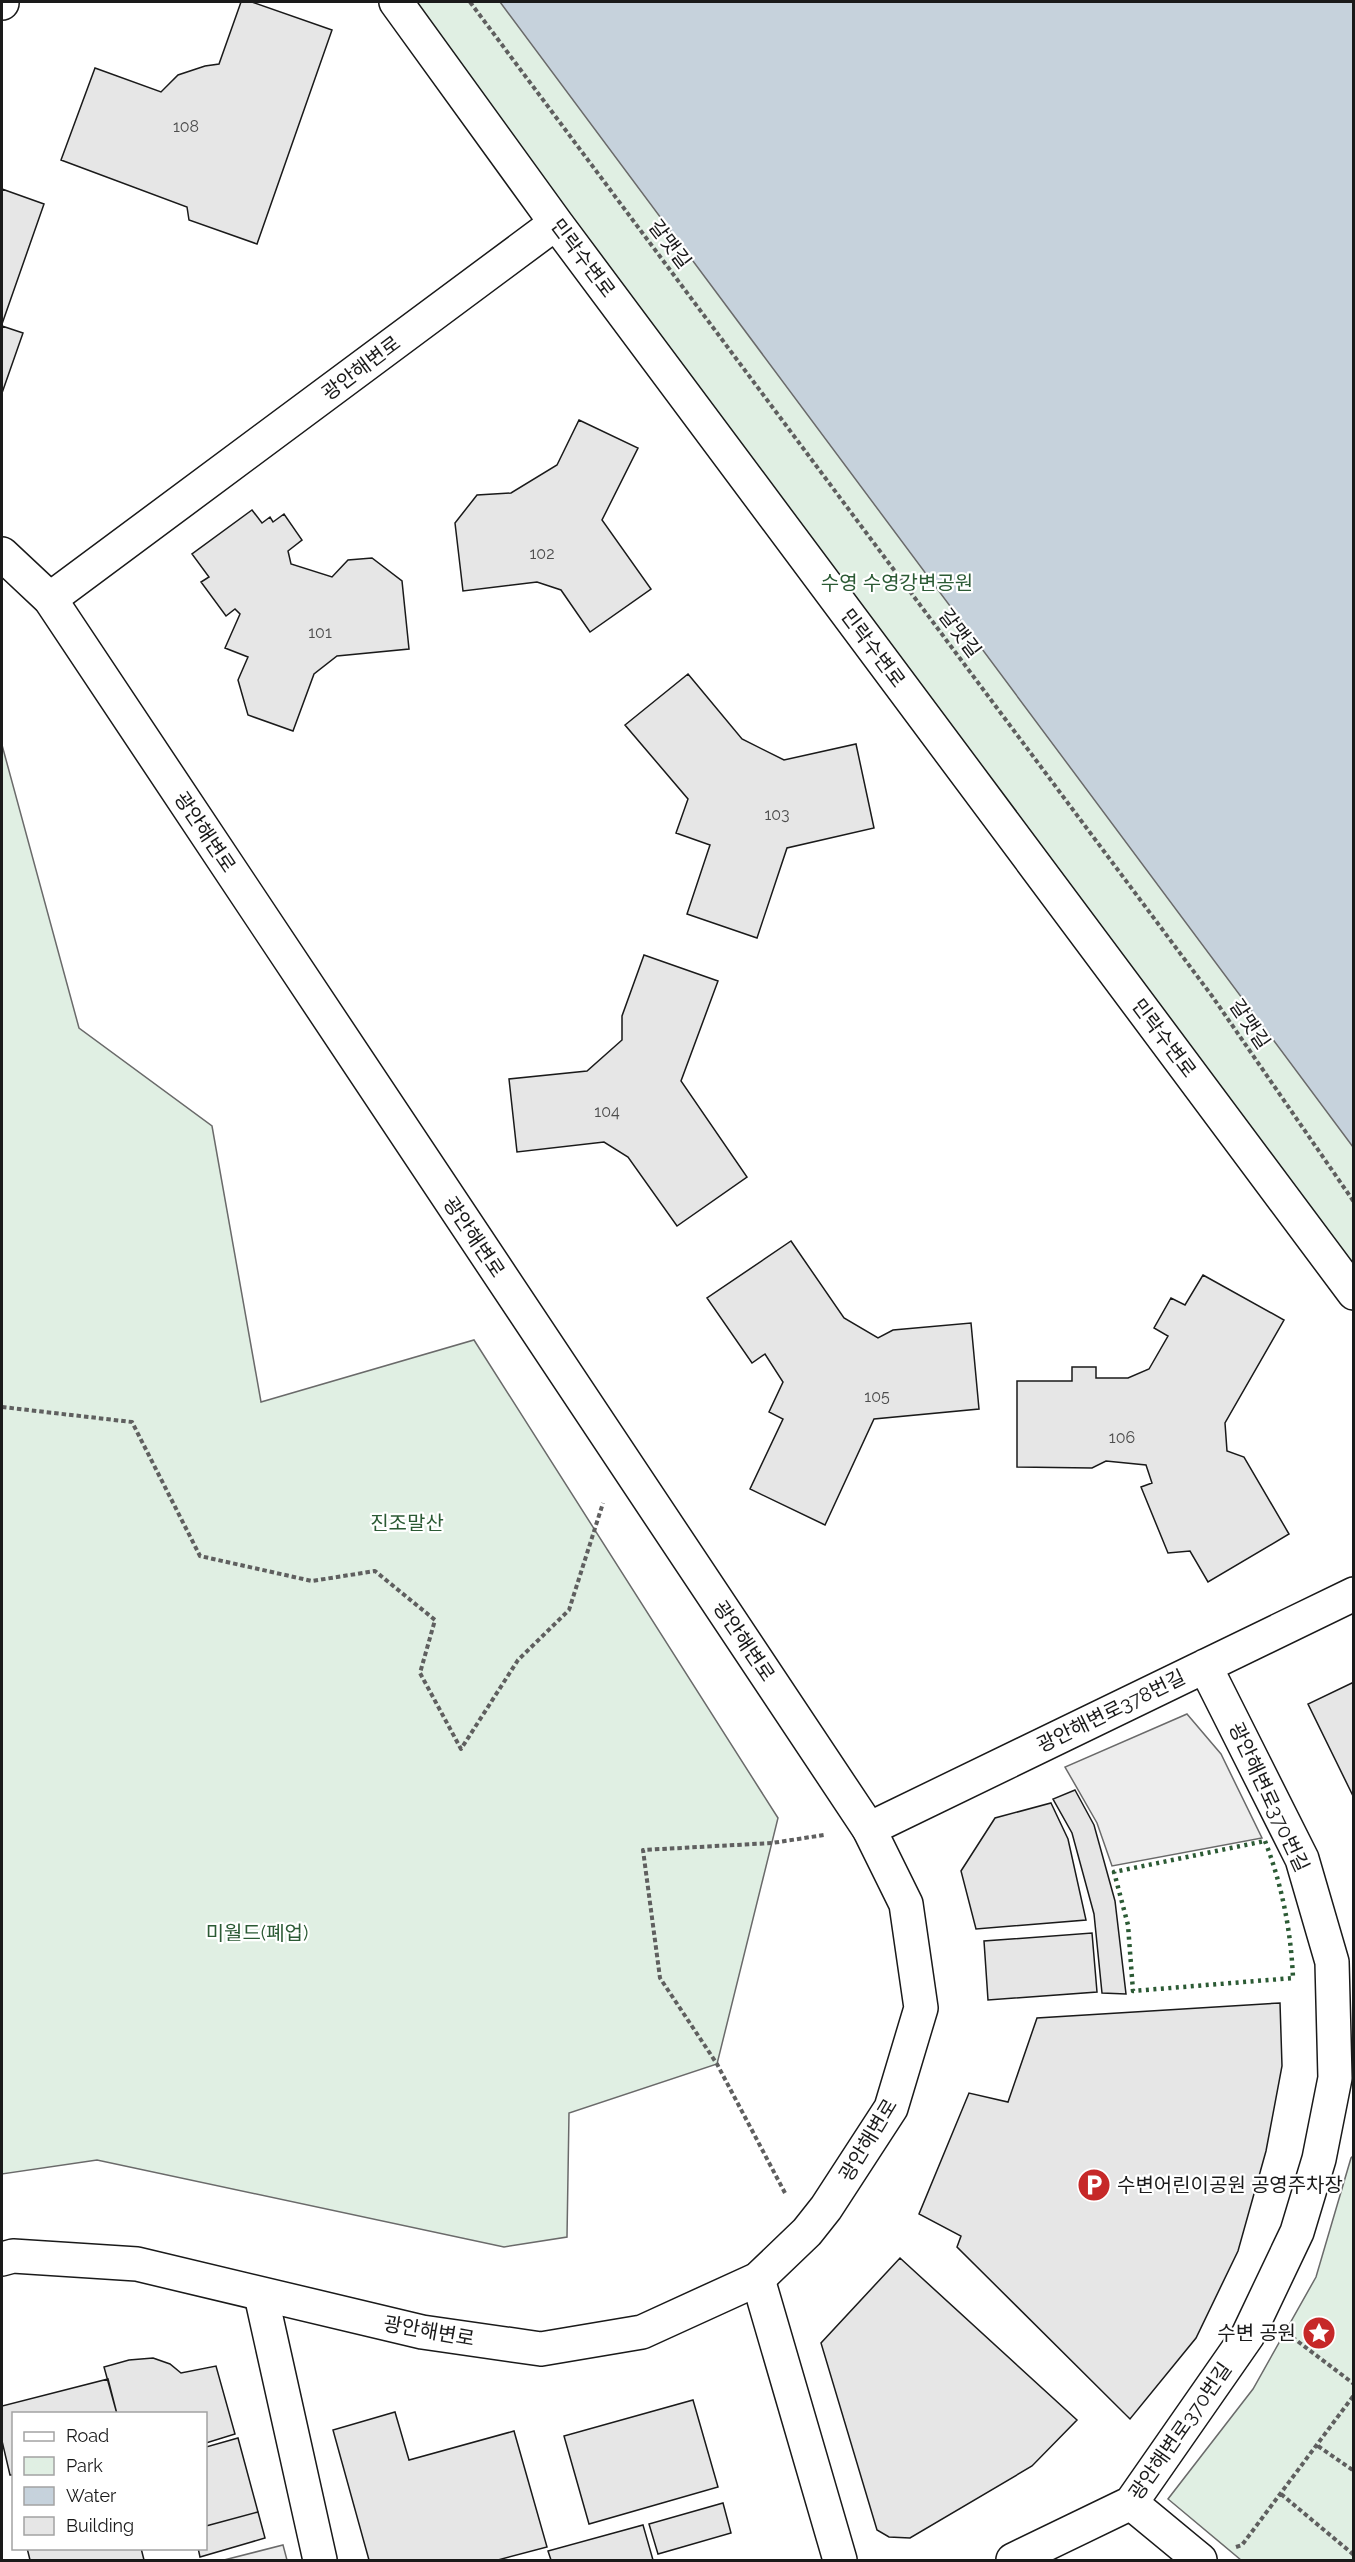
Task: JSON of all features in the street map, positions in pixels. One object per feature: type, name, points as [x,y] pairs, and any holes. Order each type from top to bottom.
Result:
[{"type":"street","name":"민락수변로","points":[[396,2],[556,223],[1353,1293]]},
{"type":"street","name":"광안해변로","points":[[50,598],[556,223]]},
{"type":"street","name":"광안해변로","points":[[2,554],[50,598],[869,1828],[906,1904],[921,2008],[891,2109],[826,2208],[807,2232],[758,2279],[642,2332],[541,2349],[422,2332],[137,2264],[13,2256],[2,2259]]},
{"type":"street","name":"광안해변로378번길","points":[[869,1828],[1353,1594]]},
{"type":"street","name":"광안해변로370번길","points":[[1013,2560],[1131,2503],[1248,2335],[1297,2232],[1344,2077],[1332,1962],[1302,1859],[1205,1666]]},
{"type":"street","points":[[758,2279],[840,2560]]},
{"type":"street","points":[[261,2295],[320,2560]]},
{"type":"street","points":[[1131,2503],[1197,2558]]},
{"type":"path","name":"갈맷길","points":[[470,2],[1212,996],[1353,1202]]},
{"type":"path","points":[[2,1407],[132,1422],[200,1556],[312,1581],[375,1571],[435,1620],[420,1673],[461,1749],[518,1660],[569,1610],[619,1455]]},
{"type":"path","points":[[807,2232],[717,2064],[660,1978],[643,1850],[772,1843],[869,1828]]},
{"type":"path","points":[[1259,2312],[1353,2384]]},
{"type":"path","points":[[1197,2558],[1242,2545],[1318,2446],[1353,2395]]},
{"type":"path","points":[[1318,2446],[1353,2471]]},
{"type":"path","points":[[1281,2494],[1353,2555]]},
{"type":"green space","name":"수영 수영강변공원","points":[[403,2],[530,2],[1353,1122],[1353,1293]]},
{"type":"green space","points":[[2,745],[79,1028],[212,1126],[261,1402],[474,1340],[778,1818],[717,2064],[569,2113],[567,2237],[504,2247],[97,2160],[2,2174]]},
{"type":"green space","name":"수변 공원","points":[[1353,2156],[1353,2560],[1241,2560],[1168,2499],[1253,2389],[1316,2277]]},
{"type":"shaded area","points":[[1187,1714],[1221,1754],[1262,1838],[1112,1866],[1097,1823],[1065,1767]]},
{"type":"shaded area","points":[[283,2545],[287,2560],[224,2560]]},
{"type":"water","points":[[500,2],[1353,2],[1353,1147]]},
{"type":"building","points":[[241,2],[252,2],[332,30],[257,244],[189,220],[187,207],[61,160],[95,68],[161,92],[178,75],[219,64]]},
{"type":"building","points":[[2,189],[44,204],[2,324]]},
{"type":"building","points":[[2,326],[23,333],[2,393]]},
{"type":"building","points":[[579,420],[638,448],[602,520],[651,589],[590,632],[561,590],[537,582],[463,591],[455,523],[477,495],[511,493],[557,465]]},
{"type":"building","points":[[252,510],[262,523],[270,517],[273,522],[284,514],[302,540],[288,551],[291,564],[332,577],[348,560],[372,558],[402,581],[409,649],[337,656],[314,674],[293,731],[248,715],[238,680],[248,657],[225,648],[240,614],[235,609],[226,616],[201,582],[209,577],[192,554]]},
{"type":"building","points":[[688,674],[742,739],[784,760],[856,744],[874,828],[787,848],[757,938],[687,914],[710,845],[676,833],[688,799],[625,725]]},
{"type":"building","points":[[644,955],[718,981],[681,1081],[747,1177],[677,1226],[628,1157],[604,1142],[517,1152],[509,1079],[587,1071],[622,1040],[622,1016]]},
{"type":"building","points":[[791,1241],[844,1318],[878,1338],[893,1330],[971,1323],[979,1409],[874,1419],[825,1525],[750,1489],[783,1419],[769,1412],[783,1382],[765,1354],[752,1363],[707,1298]]},
{"type":"building","points":[[1203,1275],[1284,1320],[1225,1423],[1227,1451],[1244,1457],[1289,1534],[1208,1582],[1190,1551],[1168,1553],[1141,1487],[1152,1483],[1146,1465],[1106,1461],[1092,1468],[1017,1467],[1017,1381],[1072,1381],[1072,1367],[1096,1367],[1096,1378],[1128,1378],[1149,1369],[1168,1336],[1154,1328],[1171,1298],[1185,1305]]},
{"type":"building","points":[[1354,1682],[1354,1798],[1308,1704]]},
{"type":"building","points":[[1075,1790],[1094,1825],[1115,1901],[1126,1994],[1102,1993],[1094,1914],[1072,1833],[1053,1799]]},
{"type":"building","points":[[1051,1803],[1068,1839],[1086,1920],[976,1929],[961,1871],[995,1818]]},
{"type":"building","points":[[1092,1933],[1097,1992],[988,2000],[984,1941]]},
{"type":"building","name":"수변어린이공원 공영주차장","points":[[1280,2003],[1282,2066],[1266,2151],[1238,2251],[1196,2338],[1130,2419],[957,2247],[961,2236],[919,2214],[969,2093],[1008,2102],[1037,2018]]},
{"type":"building","points":[[900,2258],[1077,2420],[1032,2466],[910,2538],[889,2537],[877,2530],[821,2343]]},
{"type":"building","points":[[153,2358],[170,2364],[181,2373],[216,2366],[235,2434],[207,2443],[207,2412],[116,2412],[104,2367],[129,2360]]},
{"type":"building","points":[[108,2379],[116,2412],[12,2412],[12,2475],[10,2475],[2,2441],[2,2406]]},
{"type":"building","points":[[693,2400],[718,2487],[589,2524],[564,2436]]},
{"type":"building","points":[[395,2412],[409,2460],[514,2431],[547,2547],[498,2560],[369,2560],[333,2430]]},
{"type":"building","points":[[238,2438],[258,2512],[207,2526],[207,2447]]},
{"type":"building","points":[[723,2503],[731,2533],[658,2554],[649,2524]]},
{"type":"building","points":[[258,2512],[265,2538],[200,2557],[198,2550],[207,2550],[207,2526]]},
{"type":"building","points":[[643,2525],[653,2560],[551,2560],[548,2551]]},
{"type":"building","points":[[28,2550],[142,2550],[144,2560],[30,2560]]},
{"type":"hedge","points":[[1265,1841],[1285,1908],[1293,1978],[1133,1991],[1128,1925],[1114,1872],[1265,1841]]},
{"type":"place","name":"수변어린이공원 공영주차장","points":[[1094,2185]]},
{"type":"place","name":"수변 공원","points":[[1319,2333]]},
{"type":"park label","name":"진조말산","points":[[407,1523]]},
{"type":"park label","name":"미월드(폐업)","points":[[257,1933]]}]
